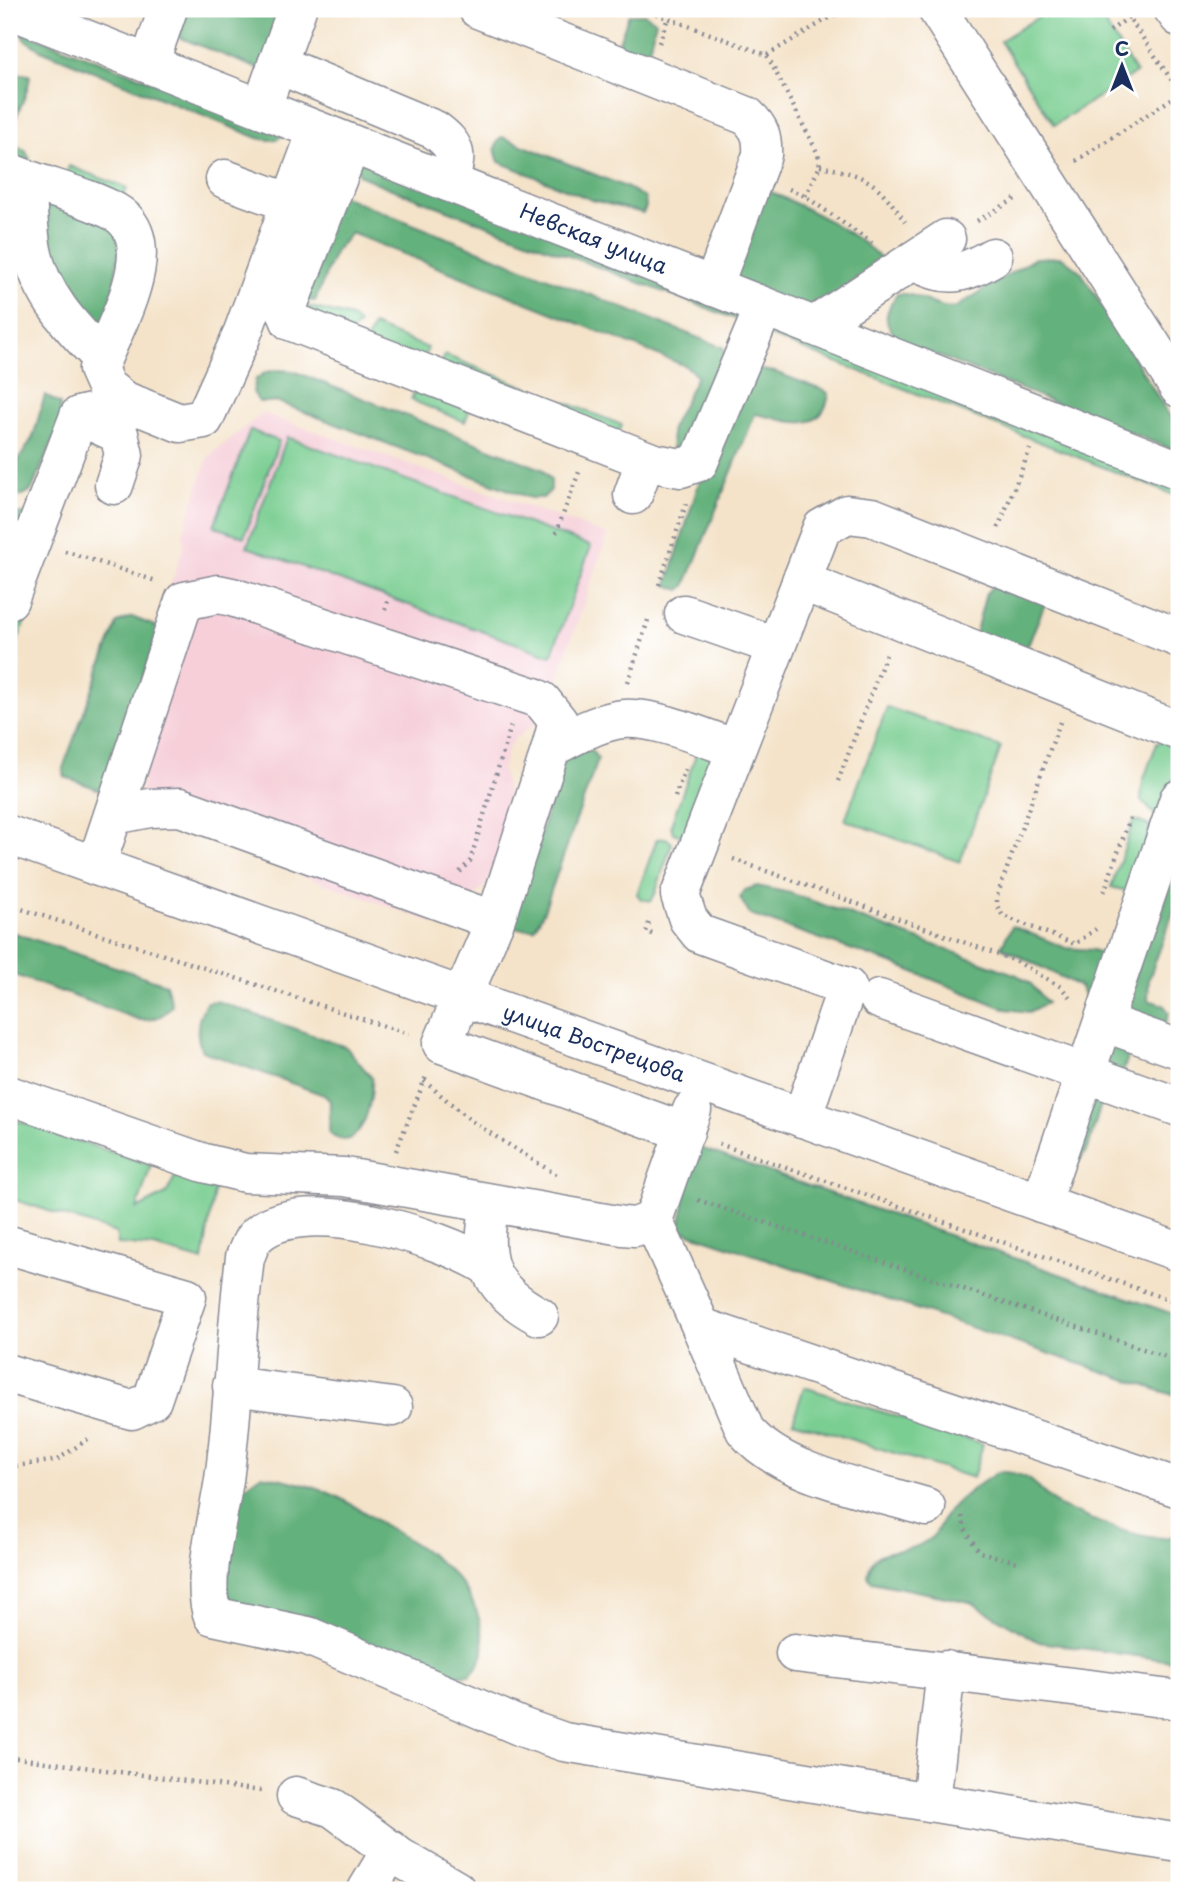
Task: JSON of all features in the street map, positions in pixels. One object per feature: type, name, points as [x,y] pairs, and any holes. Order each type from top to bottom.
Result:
[{"type":"street","points":[[149,64],[168,9]]},
{"type":"street","points":[[261,108],[297,9]]},
{"type":"street","points":[[478,9],[747,116],[758,126],[763,139],[762,155],[713,286]]},
{"type":"street","points":[[937,9],[1044,181],[1179,388]]},
{"type":"street","points":[[1173,9],[1179,17]]},
{"type":"street","name":"Невская улица","points":[[12,21],[149,64],[1179,470]]},
{"type":"street","points":[[277,64],[435,130],[450,141],[454,149],[454,166],[448,182]]},
{"type":"street","points":[[18,176],[117,213],[132,233],[139,253],[133,281],[98,369],[113,395],[180,424],[204,419],[241,337],[290,203],[334,137]]},
{"type":"street","points":[[334,137],[286,311],[290,321],[654,463],[681,468],[699,462],[764,307]]},
{"type":"street","points":[[18,176],[39,274],[70,325],[102,358]]},
{"type":"street","points":[[225,179],[290,203]]},
{"type":"street","points":[[814,326],[922,255],[937,273],[955,274],[970,270],[993,257]]},
{"type":"street","points":[[79,416],[95,412],[124,411],[138,406]]},
{"type":"street","points":[[79,416],[119,434],[124,455],[114,485]]},
{"type":"street","points":[[9,600],[79,416]]},
{"type":"street","points":[[633,495],[643,467],[654,463]]},
{"type":"street","points":[[802,1118],[847,987],[700,934],[688,919],[680,895],[822,528],[847,514],[872,517],[1179,638]]},
{"type":"street","points":[[801,581],[1179,731]]},
{"type":"street","points":[[96,866],[184,601],[218,594],[232,597],[542,701],[558,721],[551,748],[495,920],[442,1044],[685,1132]]},
{"type":"street","points":[[669,608],[776,646]]},
{"type":"street","points":[[551,748],[596,725],[616,720],[654,723],[736,748]]},
{"type":"street","points":[[1041,1202],[1101,1028],[1170,853],[1179,799]]},
{"type":"street","points":[[114,815],[150,808],[180,807],[495,920]]},
{"type":"street","name":"улица Вострецова","points":[[9,835],[1179,1252]]},
{"type":"street","points":[[878,999],[1179,1107]]},
{"type":"street","points":[[1101,1028],[1179,1049]]},
{"type":"street","points":[[9,1095],[204,1163],[245,1173],[345,1177],[635,1227],[658,1204],[702,1081]]},
{"type":"street","points":[[486,1265],[484,1235],[490,1204]]},
{"type":"street","points":[[658,1204],[701,1327],[746,1430],[772,1456],[828,1477],[943,1508]]},
{"type":"street","points":[[539,1316],[523,1307],[509,1294],[486,1265],[431,1238],[382,1226],[323,1217],[276,1223],[253,1239],[245,1257],[225,1473],[211,1557],[210,1607],[213,1616],[308,1636],[524,1728],[564,1742],[1179,1843]]},
{"type":"street","points":[[9,1245],[187,1297],[152,1400],[132,1410],[9,1374]]},
{"type":"street","points":[[701,1327],[1179,1488]]},
{"type":"street","points":[[232,1386],[393,1407]]},
{"type":"street","points":[[795,1653],[1179,1700]]},
{"type":"street","points":[[931,1802],[946,1670]]},
{"type":"street","points":[[296,1796],[333,1808],[391,1850],[456,1890]]},
{"type":"street","points":[[367,1890],[391,1850]]},
{"type":"path","points":[[643,9],[767,55],[818,154],[820,166],[805,196],[922,255]]},
{"type":"path","points":[[767,55],[844,9]]},
{"type":"path","points":[[1124,9],[1179,91]]},
{"type":"path","points":[[1110,30],[1129,17]]},
{"type":"path","points":[[820,166],[859,174],[884,193],[922,255]]},
{"type":"path","points":[[556,533],[591,438]]},
{"type":"path","points":[[984,562],[1033,441]]},
{"type":"path","points":[[616,720],[669,608],[699,462]]},
{"type":"path","points":[[31,540],[167,584],[163,598],[182,605]]},
{"type":"path","points":[[838,781],[899,621]]},
{"type":"path","points":[[1072,689],[996,896],[996,906],[1003,916],[1075,944]]},
{"type":"path","points":[[456,876],[470,861],[521,692]]},
{"type":"path","points":[[673,804],[696,736]]},
{"type":"path","points":[[1104,892],[1132,814]]},
{"type":"path","points":[[698,847],[1016,961],[1061,987],[1101,1028]]},
{"type":"path","points":[[9,905],[442,1044],[400,1136],[387,1185]]},
{"type":"path","points":[[424,1081],[474,1123],[558,1176]]},
{"type":"path","points":[[685,1132],[1179,1303]]},
{"type":"path","points":[[658,1204],[1179,1361]]},
{"type":"path","points":[[9,1467],[57,1460],[132,1410]]},
{"type":"path","points":[[943,1508],[964,1529],[979,1552],[1021,1563]]},
{"type":"path","points":[[9,1757],[228,1787]]},
{"type":"shaded area","points":[[263,413],[608,535],[543,719],[514,739],[508,749],[502,769],[512,812],[487,884],[473,897],[460,932],[159,824],[141,790],[167,596],[184,545],[183,533],[208,457]]},
{"type":"green space","points":[[173,9],[294,9],[261,70],[181,38],[165,28]]},
{"type":"green space","points":[[1051,9],[1096,9],[1136,73],[1054,125],[1000,41]]},
{"type":"green space","points":[[629,14],[644,14],[656,21],[649,49],[640,65],[615,53]]},
{"type":"green space","points":[[20,31],[286,132],[274,140],[258,138],[41,50],[24,39]]},
{"type":"green space","points":[[9,72],[30,75],[9,142]]},
{"type":"green space","points":[[502,137],[628,188],[645,198],[646,207],[643,213],[592,200],[499,162],[496,148]]},
{"type":"green space","points":[[9,142],[25,150],[30,159],[27,165],[9,167]]},
{"type":"green space","points":[[353,154],[695,285],[749,324],[389,188],[359,175]]},
{"type":"green space","points":[[69,166],[127,188],[120,206],[62,184]]},
{"type":"green space","points":[[769,191],[848,232],[887,265],[810,316],[736,287],[737,237]]},
{"type":"green space","points":[[42,194],[122,232],[109,318],[92,328],[55,278]]},
{"type":"green space","points":[[337,194],[724,348],[727,371],[689,453],[672,449],[671,429],[697,376],[686,366],[351,233],[335,252],[315,301],[301,300]]},
{"type":"green space","points":[[1062,257],[1081,272],[1179,431],[1179,442],[1171,449],[898,340],[887,322],[889,307],[897,294],[913,296],[948,308],[956,307],[1035,258]]},
{"type":"green space","points":[[306,306],[351,317],[359,324],[346,338],[325,331]]},
{"type":"green space","points":[[760,323],[1179,472],[1179,497],[765,334]]},
{"type":"green space","points":[[373,326],[428,348],[420,368],[365,345]]},
{"type":"green space","points":[[445,355],[531,389],[524,406],[437,372]]},
{"type":"green space","points":[[748,368],[775,372],[825,391],[829,394],[825,408],[818,417],[800,422],[755,414],[685,586],[680,590],[667,585],[698,486]]},
{"type":"green space","points":[[293,371],[542,469],[551,480],[551,490],[543,498],[530,498],[278,402],[259,402],[253,392],[256,379],[266,372]]},
{"type":"green space","points":[[419,379],[473,400],[465,422],[411,400]]},
{"type":"green space","points":[[542,393],[622,425],[615,444],[535,411]]},
{"type":"green space","points":[[45,395],[60,404],[60,425],[31,491],[9,501],[9,463],[18,461],[33,437]]},
{"type":"green space","points":[[250,430],[279,441],[244,537],[214,526]]},
{"type":"green space","points":[[287,437],[591,546],[551,656],[247,547]]},
{"type":"green space","points":[[29,514],[9,556],[9,517]]},
{"type":"green space","points":[[999,580],[1045,604],[1022,659],[975,635],[986,593]]},
{"type":"green space","points":[[9,616],[25,621],[9,664]]},
{"type":"green space","points":[[132,617],[160,628],[103,791],[65,777],[63,768],[117,623]]},
{"type":"green space","points":[[887,707],[1001,747],[960,862],[845,820]]},
{"type":"green space","points":[[1179,739],[1179,779],[1166,817],[1154,814],[1141,800],[1143,781],[1157,743]]},
{"type":"green space","points":[[699,746],[722,747],[684,837],[673,833],[671,825]]},
{"type":"green space","points":[[591,750],[598,759],[543,913],[534,929],[511,928],[565,754]]},
{"type":"green space","points":[[1134,820],[1150,826],[1138,890],[1127,891],[1111,887]]},
{"type":"green space","points":[[666,838],[672,843],[655,894],[651,901],[641,899],[637,894],[657,839]]},
{"type":"green space","points":[[1169,860],[1179,864],[1179,896],[1149,979],[1148,1000],[1164,1005],[1169,1013],[1165,1024],[1150,1029],[1121,1022]]},
{"type":"green space","points":[[757,886],[790,893],[1017,975],[1031,984],[1047,1003],[1029,1012],[1006,1009],[894,964],[750,915],[740,898],[745,890]]},
{"type":"green space","points":[[1012,926],[1066,948],[1093,950],[1114,958],[1094,1011],[1079,986],[1001,947]]},
{"type":"green space","points":[[9,931],[166,984],[172,1005],[158,1017],[140,1020],[9,973]]},
{"type":"green space","points":[[217,1001],[346,1047],[372,1078],[367,1112],[357,1133],[349,1139],[340,1139],[329,1133],[330,1101],[324,1095],[202,1051],[198,1038],[199,1020],[207,1002]]},
{"type":"green space","points":[[1101,1038],[1133,1043],[1123,1072],[1114,1079]]},
{"type":"green space","points":[[1092,1090],[1116,1104],[1101,1104],[1088,1148],[1077,1165],[1062,1164]]},
{"type":"green space","points":[[9,1118],[151,1165],[137,1209],[166,1194],[177,1173],[215,1184],[203,1261],[154,1247],[118,1244],[116,1233],[9,1198]]},
{"type":"green space","points":[[692,1145],[1179,1316],[1179,1397],[680,1230]]},
{"type":"green space","points":[[804,1387],[983,1444],[973,1478],[793,1421]]},
{"type":"green space","points":[[998,1472],[1026,1478],[1061,1507],[1121,1530],[1154,1538],[1179,1533],[1179,1662],[1039,1642],[970,1602],[872,1582],[868,1576],[870,1565],[875,1558],[888,1552],[914,1547],[928,1540],[936,1533],[954,1505]]},
{"type":"green space","points":[[261,1475],[304,1484],[336,1496],[415,1544],[445,1566],[468,1593],[481,1627],[483,1653],[470,1675],[450,1676],[236,1605],[226,1593],[228,1555],[241,1490]]}]
